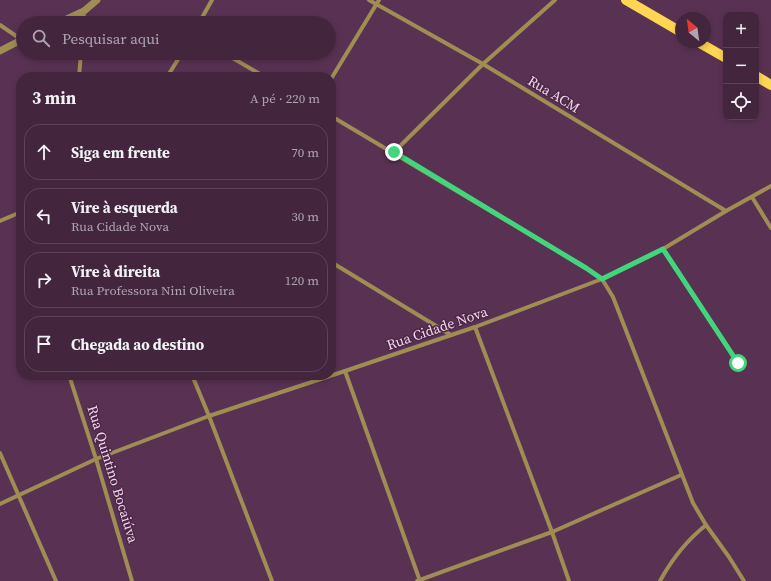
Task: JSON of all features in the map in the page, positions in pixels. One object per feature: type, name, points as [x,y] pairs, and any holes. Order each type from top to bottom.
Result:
[{"type":"main road","points":[[626,0],[675,29]]},
{"type":"main road","points":[[708,48],[723,56]]},
{"type":"main road","points":[[759,78],[771,85]]},
{"type":"street","points":[[73,16],[84,11],[97,0]]},
{"type":"street","points":[[203,16],[212,0]]},
{"type":"street","name":"Rua ACM","points":[[369,0],[483,64],[726,211]]},
{"type":"street","points":[[335,72],[379,0]]},
{"type":"street","points":[[394,152],[483,64],[555,0]]},
{"type":"street","points":[[84,11],[84,16]]},
{"type":"street","points":[[0,25],[16,35]]},
{"type":"street","points":[[0,51],[16,43]]},
{"type":"street","points":[[79,72],[80,60]]},
{"type":"street","points":[[170,72],[178,60]]},
{"type":"street","points":[[236,60],[256,72]]},
{"type":"street","points":[[336,119],[394,152],[602,279],[613,297],[693,503],[744,581]]},
{"type":"street","name":"Rua Cidade Nova","points":[[336,375],[451,334],[475,327],[602,279],[663,249],[771,186]]},
{"type":"street","points":[[752,197],[771,228]]},
{"type":"street","points":[[0,221],[16,214]]},
{"type":"street","points":[[663,249],[738,363]]},
{"type":"street","points":[[336,265],[451,334]]},
{"type":"street","points":[[475,327],[552,532],[568,581]]},
{"type":"street","points":[[345,372],[419,581],[552,532],[681,475]]},
{"type":"street","name":"Rua Quintino Bocaiúva","points":[[71,380],[96,459],[132,581]]},
{"type":"street","points":[[194,380],[272,581]]},
{"type":"street","name":"Rua Cidade Nova","points":[[0,504],[96,459],[209,416],[320,380]]},
{"type":"street","points":[[0,453],[56,581]]},
{"type":"street","points":[[660,581],[679,551],[690,538],[706,525]]},
{"type":"route","points":[[394,152],[602,279],[663,249],[738,363]]}]
